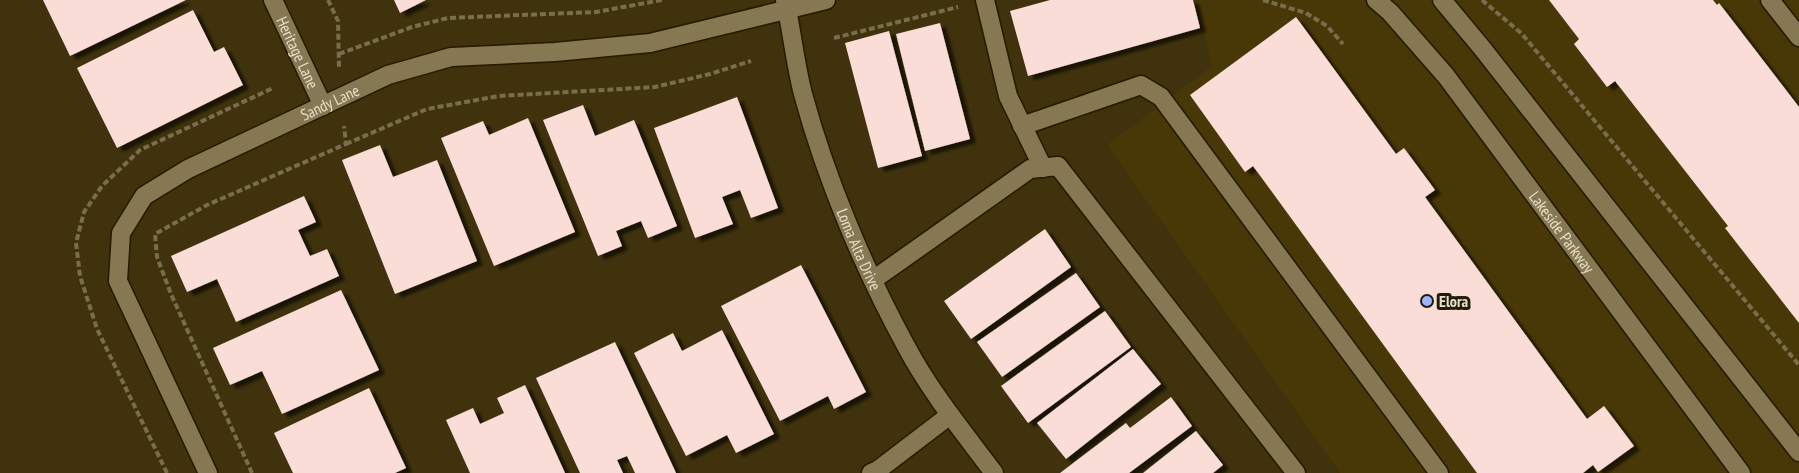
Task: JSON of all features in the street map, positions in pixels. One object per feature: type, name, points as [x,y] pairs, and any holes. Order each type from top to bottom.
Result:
[{"type":"street","name":"Heritage Lane","points":[[273,0],[323,106]]},
{"type":"street","name":"Sandy Lane","points":[[208,473],[118,281],[121,233],[144,196],[188,169],[388,75],[451,57],[555,52],[650,43],[786,5],[826,0]]},
{"type":"street","points":[[985,0],[1008,96],[1043,168]]},
{"type":"street","name":"Lakeside Parkway","points":[[1376,0],[1390,12],[1446,76],[1741,473]]},
{"type":"street","points":[[1442,0],[1799,452]]},
{"type":"street","points":[[1770,0],[1799,37]]},
{"type":"street","name":"Loma Alta Drive","points":[[786,5],[803,93],[836,195],[873,280],[906,348],[950,415],[994,473]]},
{"type":"street","points":[[1022,126],[1142,85],[1161,97],[1439,473]]},
{"type":"street","points":[[873,280],[1030,169],[1058,166],[1296,473]]},
{"type":"street","points":[[872,473],[950,415]]},
{"type":"path","points":[[328,0],[338,21],[340,98],[346,144]]},
{"type":"path","points":[[339,54],[412,27],[448,18],[596,12],[662,0]]},
{"type":"path","points":[[834,38],[985,0]]},
{"type":"path","points":[[1263,0],[1306,13],[1327,27],[1343,44]]},
{"type":"path","points":[[1482,0],[1522,34],[1799,365]]},
{"type":"path","points":[[252,473],[171,294],[157,257],[155,234],[207,205],[426,109],[499,96],[655,87],[710,74],[751,61]]},
{"type":"shaded area","points":[[1196,0],[1799,0],[1799,473],[1340,473],[1107,145],[1212,66]]},
{"type":"building","points":[[43,0],[186,0],[70,56]]},
{"type":"building","points":[[394,0],[426,0],[400,13]]},
{"type":"building","points":[[1050,0],[1193,0],[1200,28],[1028,76],[1010,11]]},
{"type":"building","points":[[1549,0],[1713,0],[1717,5],[1719,3],[1799,107],[1799,323],[1725,228],[1728,226],[1615,81],[1607,87],[1574,44],[1579,39]]},
{"type":"building","points":[[193,10],[214,52],[224,47],[243,85],[117,148],[77,68]]},
{"type":"building","name":"Elora","points":[[1296,17],[1396,154],[1404,148],[1435,190],[1425,197],[1587,419],[1604,406],[1634,446],[1598,472],[1593,465],[1583,473],[1477,473],[1253,166],[1245,172],[1190,95]]},
{"type":"building","points":[[940,23],[970,139],[925,151],[896,34]]},
{"type":"building","points":[[889,31],[922,156],[878,168],[845,43]]},
{"type":"building","points":[[737,97],[778,208],[751,218],[740,190],[722,197],[733,224],[695,238],[654,128]]},
{"type":"building","points":[[583,105],[595,136],[634,120],[677,226],[648,238],[641,221],[616,231],[622,246],[598,256],[543,120]]},
{"type":"building","points":[[528,118],[575,232],[494,266],[441,138],[483,121],[489,135]]},
{"type":"building","points":[[380,145],[393,177],[437,160],[477,261],[395,294],[342,160]]},
{"type":"building","points":[[304,196],[316,222],[298,230],[310,256],[327,249],[339,276],[236,322],[217,279],[187,292],[171,256]]},
{"type":"building","points":[[1045,229],[1071,267],[971,339],[944,301]]},
{"type":"building","points":[[801,265],[866,392],[834,409],[828,396],[780,421],[721,306]]},
{"type":"building","points":[[1076,273],[1100,307],[1002,377],[977,342]]},
{"type":"building","points":[[341,290],[379,370],[282,414],[262,371],[230,385],[213,348]]},
{"type":"building","points":[[1105,311],[1131,347],[1028,423],[1001,386]]},
{"type":"building","points":[[722,330],[774,434],[736,453],[727,435],[686,456],[634,353],[673,333],[682,351]]},
{"type":"building","points":[[615,342],[676,473],[635,473],[627,456],[617,460],[623,473],[580,473],[536,378]]},
{"type":"building","points":[[1133,349],[1161,384],[1066,459],[1037,423]]},
{"type":"building","points":[[525,385],[565,473],[470,473],[446,420],[473,408],[480,424],[504,413],[497,398]]},
{"type":"building","points":[[369,388],[406,468],[395,473],[293,473],[274,433]]},
{"type":"building","points":[[1171,397],[1192,426],[1129,473],[1060,473],[1126,423],[1130,428]]},
{"type":"building","points":[[1196,431],[1223,465],[1213,473],[1143,473]]},
{"type":"place","name":"Elora","points":[[1427,301]]}]
